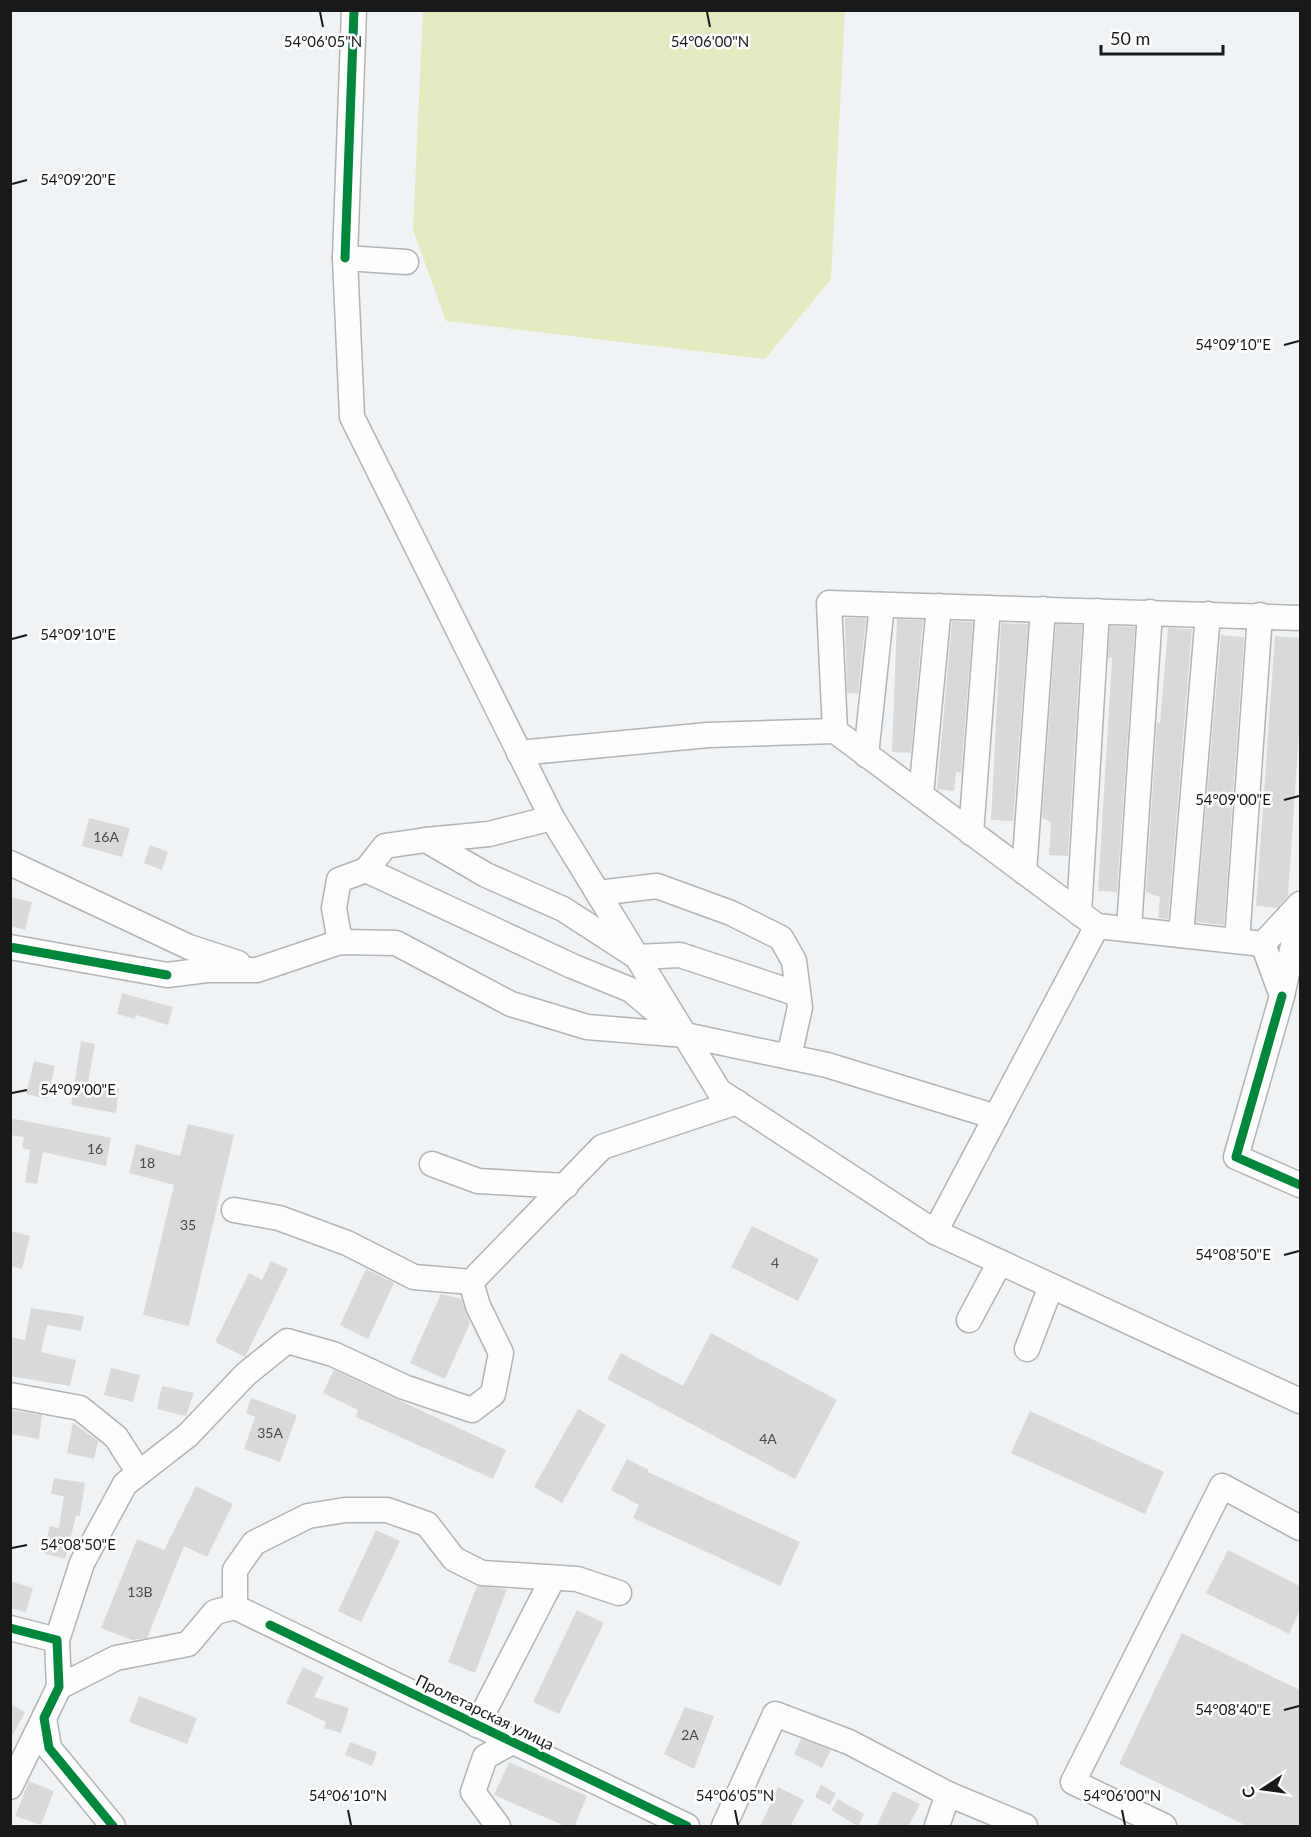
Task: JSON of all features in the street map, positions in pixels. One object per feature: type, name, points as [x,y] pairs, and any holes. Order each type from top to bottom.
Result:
[{"type":"street","points":[[354,10],[345,258],[352,417],[552,818],[719,1091],[935,1232],[1300,1401]]},
{"type":"street","points":[[345,258],[406,262]]},
{"type":"street","points":[[835,731],[829,603],[1300,618]]},
{"type":"street","points":[[866,755],[882,605]]},
{"type":"street","points":[[921,795],[939,606]]},
{"type":"street","points":[[971,832],[988,608]]},
{"type":"street","points":[[1024,872],[1042,609]]},
{"type":"street","points":[[935,1232],[996,1117],[1088,919],[1097,610]]},
{"type":"street","points":[[1129,929],[1150,612]]},
{"type":"street","points":[[1181,935],[1208,614]]},
{"type":"street","points":[[1237,941],[1260,615]]},
{"type":"street","points":[[519,753],[708,735],[835,731],[1088,919],[1129,929],[1263,944]]},
{"type":"street","points":[[340,942],[334,908],[339,880],[366,870],[385,846],[489,834],[552,818]]},
{"type":"street","points":[[426,840],[486,875],[563,909],[637,957],[680,955],[798,994]]},
{"type":"street","points":[[10,863],[189,946],[257,970]]},
{"type":"street","points":[[366,870],[572,966],[631,990],[685,1035]]},
{"type":"street","points":[[598,893],[657,886],[731,913],[781,938],[794,961],[800,1007],[789,1057]]},
{"type":"street","points":[[1263,944],[1300,903]]},
{"type":"street","points":[[1300,913],[1282,996],[1236,1157],[1300,1185]]},
{"type":"street","points":[[10,947],[167,975],[207,970],[257,970],[340,942],[396,943],[511,1004],[587,1027],[685,1035],[827,1065],[996,1117]]},
{"type":"street","points":[[1263,944],[1282,996]]},
{"type":"street","points":[[471,1282],[602,1147],[737,1102]]},
{"type":"street","points":[[432,1164],[478,1181],[566,1186]]},
{"type":"street","points":[[234,1210],[279,1218],[347,1243],[414,1276],[471,1282]]},
{"type":"street","points":[[969,1320],[999,1262]]},
{"type":"street","points":[[10,1787],[59,1687],[57,1640],[82,1563],[125,1484],[188,1435],[246,1374],[287,1341],[333,1354],[404,1387],[472,1410],[493,1394],[501,1353],[478,1306],[471,1282]]},
{"type":"street","points":[[1027,1349],[1051,1286]]},
{"type":"street","points":[[10,1395],[80,1408],[116,1437],[139,1473]]},
{"type":"street","points":[[1164,1827],[1073,1782],[1222,1486],[1300,1528]]},
{"type":"street","points":[[59,1687],[116,1658],[188,1644],[216,1612],[235,1607],[235,1570],[254,1544],[308,1516],[345,1510],[387,1510],[427,1524],[454,1559],[482,1573],[577,1580],[619,1593]]},
{"type":"street","points":[[477,1725],[552,1578]]},
{"type":"street","name":"Пролетарская улица","points":[[235,1607],[687,1827]]},
{"type":"street","points":[[10,1628],[57,1640]]},
{"type":"street","points":[[724,1827],[775,1714],[849,1742],[948,1794],[1025,1827]]},
{"type":"street","points":[[44,1718],[49,1748],[114,1827]]},
{"type":"street","points":[[498,1827],[473,1792],[485,1757],[512,1742]]},
{"type":"street","points":[[937,1827],[948,1794]]},
{"type":"green space","points":[[423,11],[845,11],[831,279],[765,359],[446,321],[413,230]]},
{"type":"building","points":[[845,618],[866,618],[858,694],[847,693]]},
{"type":"building","points":[[897,619],[923,620],[911,753],[892,752]]},
{"type":"building","points":[[952,621],[973,622],[961,773],[956,772],[954,791],[937,789]]},
{"type":"building","points":[[1001,623],[1028,624],[1013,821],[991,820]]},
{"type":"building","points":[[1056,624],[1082,625],[1068,856],[1049,855],[1051,822],[1042,818]]},
{"type":"building","points":[[1110,626],[1135,627],[1117,892],[1098,891],[1112,658],[1108,658]]},
{"type":"building","points":[[1168,628],[1192,629],[1168,919],[1158,918],[1160,897],[1146,892],[1157,723],[1160,723]]},
{"type":"building","points":[[1221,635],[1244,637],[1224,925],[1196,922]]},
{"type":"building","points":[[1275,636],[1300,638],[1300,718],[1288,896],[1277,908],[1256,906]]},
{"type":"building","points":[[89,818],[130,828],[122,857],[82,846]]},
{"type":"building","points":[[150,845],[168,852],[162,870],[144,863]]},
{"type":"building","points":[[10,897],[32,902],[25,930],[10,926]]},
{"type":"building","points":[[122,993],[173,1007],[168,1025],[136,1015],[135,1019],[117,1014]]},
{"type":"building","points":[[81,1041],[95,1044],[88,1083],[119,1088],[116,1113],[71,1105]]},
{"type":"building","points":[[34,1061],[55,1066],[47,1099],[26,1094]]},
{"type":"building","points":[[10,1118],[111,1138],[106,1166],[43,1152],[37,1184],[25,1182],[30,1150],[22,1148],[24,1137],[10,1135]]},
{"type":"building","points":[[188,1124],[234,1135],[189,1326],[143,1315],[174,1185],[129,1173],[136,1144],[180,1156]]},
{"type":"building","points":[[752,1226],[819,1259],[798,1301],[731,1267]]},
{"type":"building","points":[[10,1231],[30,1236],[22,1269],[10,1266]]},
{"type":"building","points":[[271,1261],[288,1269],[245,1357],[215,1342],[249,1273],[262,1280]]},
{"type":"building","points":[[366,1269],[394,1283],[368,1339],[340,1325]]},
{"type":"building","points":[[441,1294],[461,1299],[470,1323],[445,1379],[410,1363]]},
{"type":"building","points":[[31,1308],[84,1316],[81,1331],[47,1325],[41,1352],[76,1360],[70,1386],[10,1376],[10,1337],[25,1340]]},
{"type":"building","points":[[711,1333],[837,1400],[795,1479],[607,1379],[621,1353],[683,1386]]},
{"type":"building","points":[[111,1368],[140,1375],[133,1402],[104,1395]]},
{"type":"building","points":[[334,1370],[506,1450],[493,1479],[356,1417],[358,1410],[323,1393]]},
{"type":"building","points":[[162,1386],[194,1393],[186,1416],[157,1409]]},
{"type":"building","points":[[251,1398],[297,1415],[280,1462],[244,1449],[255,1417],[246,1413]]},
{"type":"building","points":[[578,1409],[606,1425],[562,1503],[534,1487]]},
{"type":"building","points":[[10,1410],[42,1415],[39,1439],[10,1434]]},
{"type":"building","points":[[1030,1411],[1164,1472],[1145,1514],[1011,1453]]},
{"type":"building","points":[[73,1423],[98,1441],[94,1459],[67,1453]]},
{"type":"building","points":[[627,1459],[649,1470],[648,1472],[800,1542],[780,1586],[633,1518],[639,1505],[611,1490]]},
{"type":"building","points":[[54,1478],[85,1483],[80,1516],[76,1516],[65,1559],[43,1553],[50,1526],[59,1528],[64,1496],[51,1494]]},
{"type":"building","points":[[196,1486],[233,1504],[207,1557],[184,1546],[147,1638],[132,1640],[101,1628],[137,1539],[164,1550]]},
{"type":"building","points":[[376,1530],[400,1541],[361,1622],[338,1611]]},
{"type":"building","points":[[1228,1550],[1300,1586],[1300,1610],[1289,1634],[1206,1593]]},
{"type":"building","points":[[10,1581],[33,1588],[26,1612],[10,1608]]},
{"type":"building","points":[[477,1586],[507,1589],[475,1673],[448,1662]]},
{"type":"building","points":[[577,1610],[604,1623],[559,1714],[533,1702]]},
{"type":"building","points":[[1182,1633],[1300,1690],[1300,1827],[1249,1827],[1119,1764]]},
{"type":"building","points":[[303,1667],[324,1677],[314,1697],[349,1708],[341,1733],[324,1728],[326,1722],[286,1703]]},
{"type":"building","points":[[139,1696],[197,1718],[187,1744],[129,1722]]},
{"type":"building","points":[[10,1704],[25,1712],[10,1740]]},
{"type":"building","points":[[685,1707],[714,1716],[694,1769],[664,1754]]},
{"type":"building","points":[[801,1739],[831,1750],[822,1768],[794,1754]]},
{"type":"building","points":[[350,1742],[377,1752],[372,1766],[345,1755]]},
{"type":"building","points":[[509,1762],[587,1796],[574,1827],[567,1827],[494,1795]]},
{"type":"building","points":[[29,1781],[54,1791],[41,1825],[15,1816]]},
{"type":"building","points":[[821,1785],[836,1793],[830,1805],[815,1797]]},
{"type":"building","points":[[778,1787],[804,1800],[790,1827],[760,1827]]},
{"type":"building","points":[[893,1791],[920,1804],[908,1827],[876,1827]]},
{"type":"building","points":[[838,1799],[864,1814],[858,1826],[831,1810]]},
{"type":"cycle path","points":[[345,258],[354,10]]},
{"type":"cycle path","points":[[10,947],[167,975]]},
{"type":"cycle path","points":[[1282,996],[1236,1157],[1300,1185]]},
{"type":"cycle path","points":[[270,1625],[687,1826]]},
{"type":"cycle path","points":[[10,1628],[57,1640],[59,1687],[44,1718],[49,1748],[113,1826]]}]
